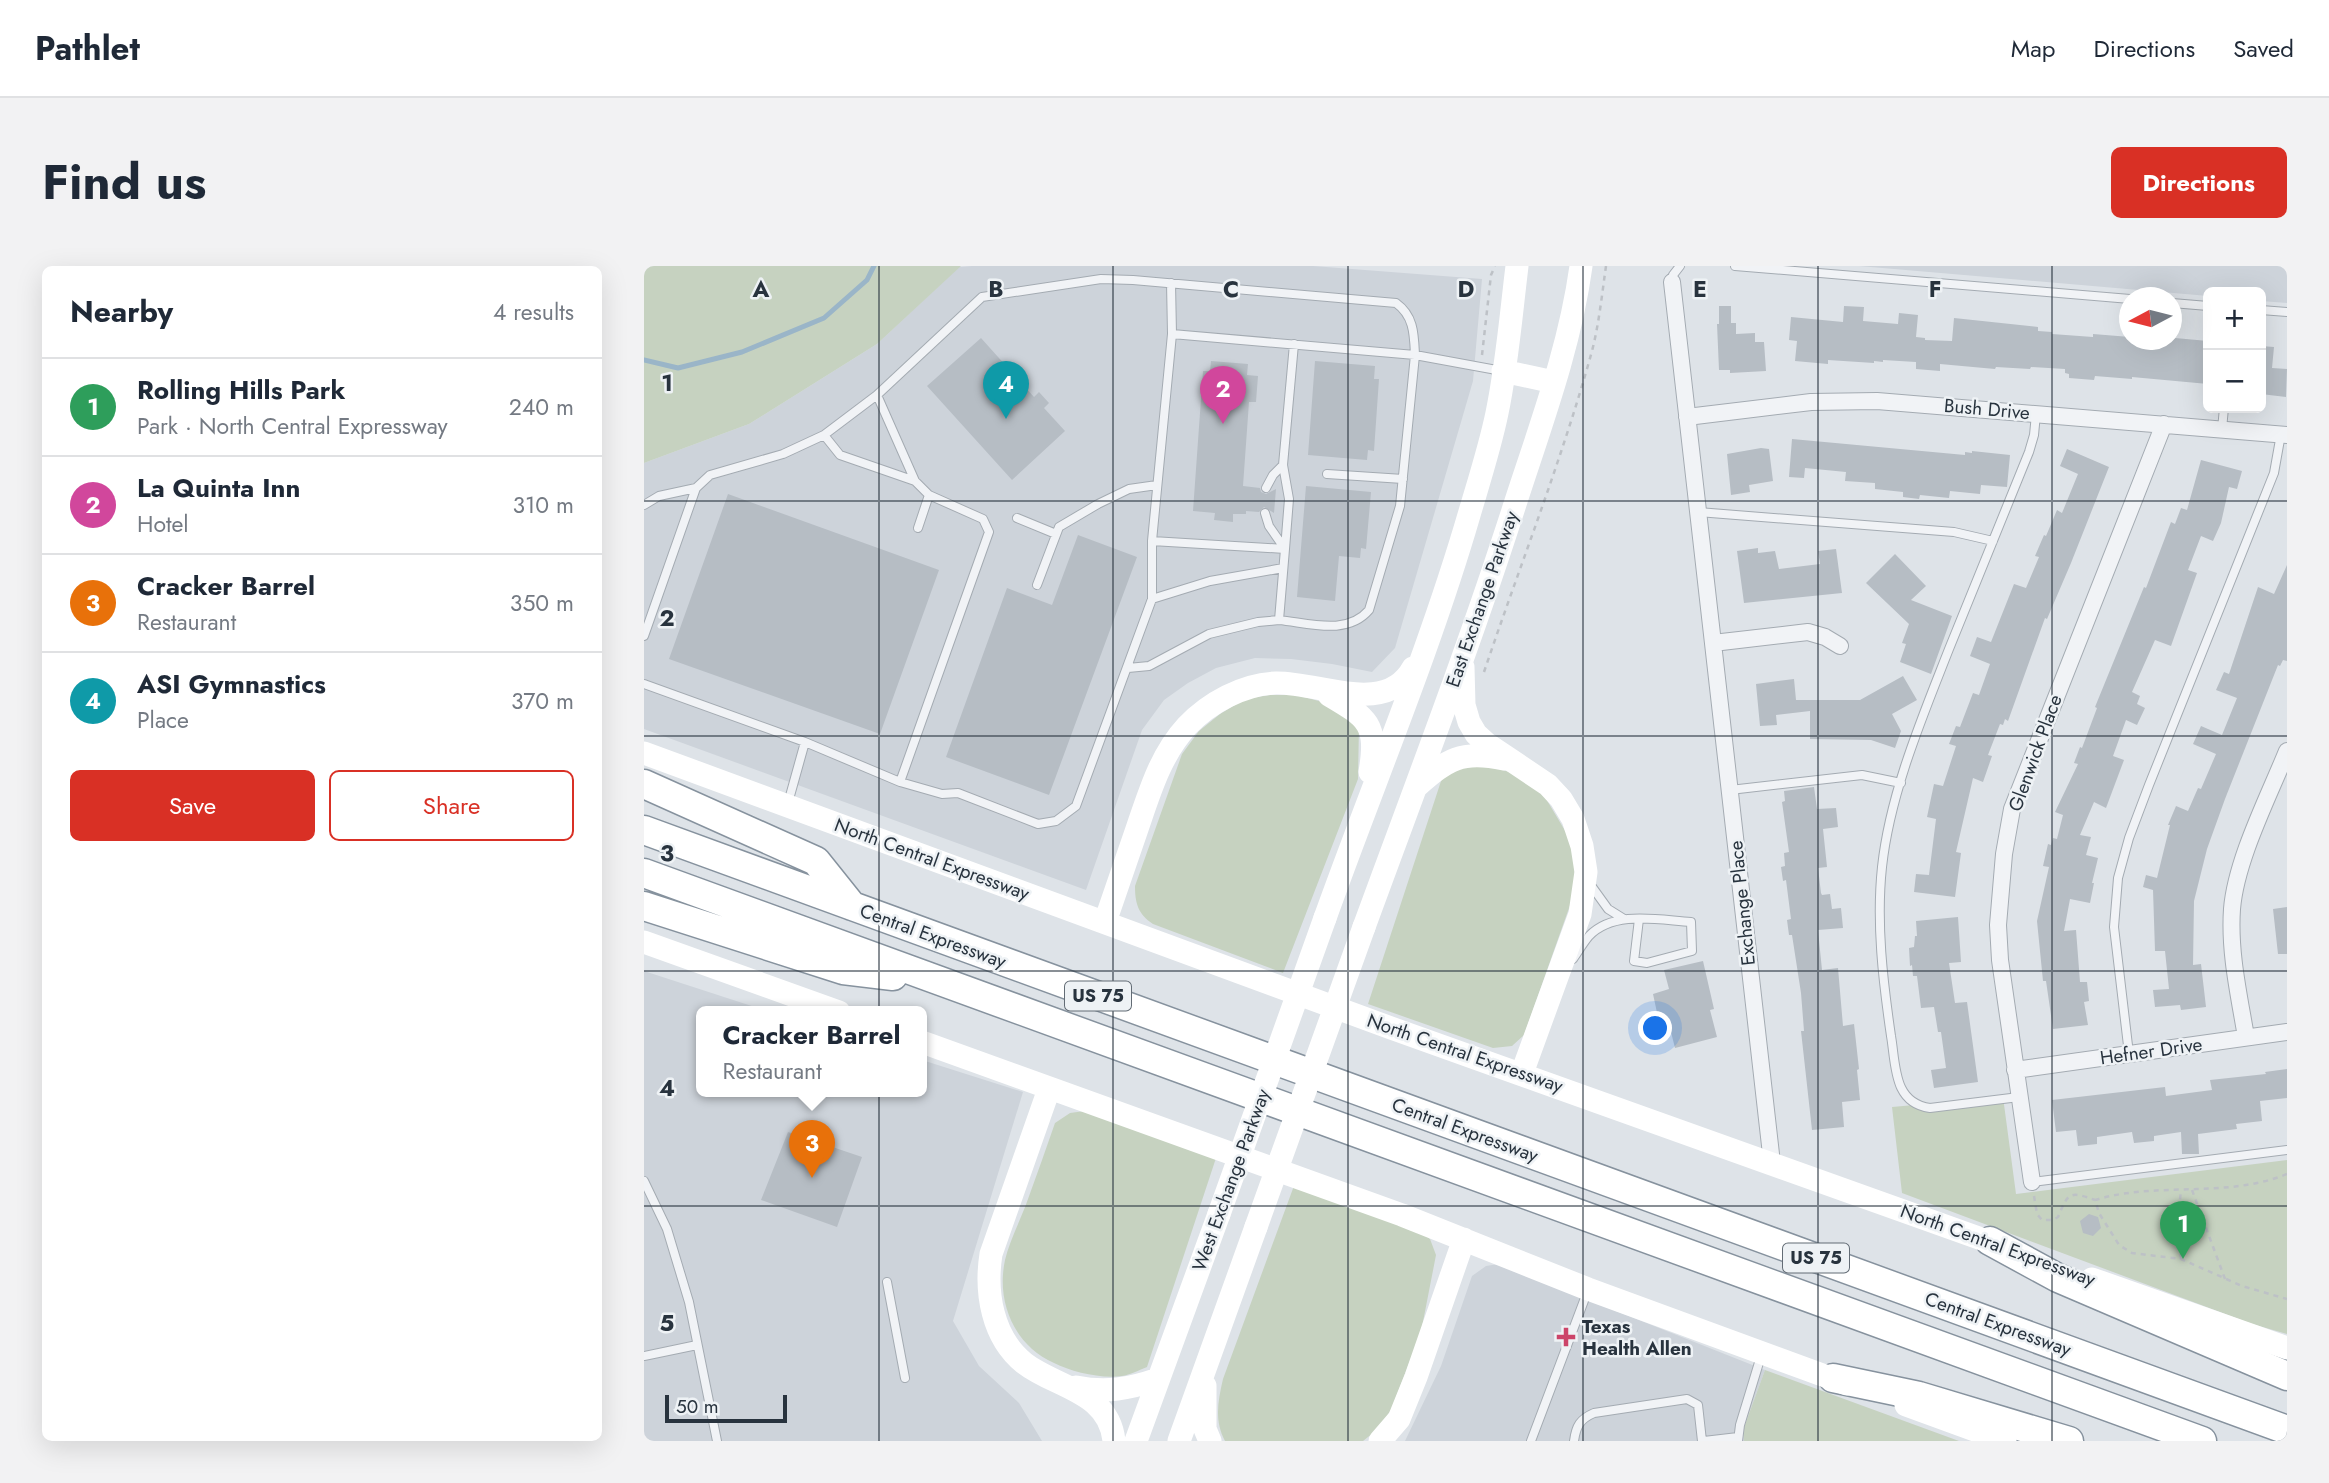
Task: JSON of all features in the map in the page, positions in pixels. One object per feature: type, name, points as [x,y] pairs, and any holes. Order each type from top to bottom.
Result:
[{"type":"highway","points":[[644,784],[816,861],[852,906]]},
{"type":"highway","name":"Central Expressway","points":[[644,830],[2287,1430]]},
{"type":"highway","name":"Central Expressway","points":[[644,873],[2202,1441]]},
{"type":"highway","points":[[644,906],[843,970],[939,981]]},
{"type":"highway","points":[[1990,1241],[2058,1278],[2287,1376]]},
{"type":"highway","points":[[1833,1378],[1919,1396],[2069,1441]]},
{"type":"main road","name":"East Exchange Parkway","points":[[1325,918],[1452,573],[1497,413],[1493,369],[1517,266]]},
{"type":"main road","name":"East Exchange Parkway","points":[[1364,927],[1494,570],[1554,382],[1569,329],[1581,266]]},
{"type":"main road","points":[[1493,369],[1554,382]]},
{"type":"main road","points":[[1105,922],[1163,760],[1186,727],[1200,713],[1247,688],[1276,683],[1383,694],[1398,687],[1408,677],[1428,640]]},
{"type":"main road","points":[[1462,655],[1464,705],[1476,734],[1548,785],[1561,799],[1573,819],[1582,846],[1586,878],[1580,914],[1522,1073]]},
{"type":"main road","points":[[1317,688],[1356,710],[1366,720],[1372,733],[1375,751],[1367,800]]},
{"type":"main road","name":"North Central Expressway","points":[[644,753],[1378,1023],[2287,1348]]},
{"type":"main road","points":[[1416,788],[1448,762],[1465,756],[1478,754],[1511,761]]},
{"type":"main road","name":"West Exchange Parkway","points":[[1136,1441],[1325,918]]},
{"type":"main road","name":"West Exchange Parkway","points":[[1180,1441],[1364,927]]},
{"type":"main road","points":[[645,944],[822,1006]]},
{"type":"main road","points":[[927,1044],[1304,1179],[1588,1289],[2005,1441]]},
{"type":"main road","points":[[1049,1089],[991,1254],[987,1279],[991,1305],[998,1328],[1010,1347],[1025,1363],[1069,1386],[1099,1407],[1107,1419],[1114,1441]]},
{"type":"main road","points":[[1380,1441],[1399,1419],[1464,1239]]},
{"type":"main road","points":[[1207,1365],[1205,1429],[1210,1441]]},
{"type":"main road","points":[[1069,1386],[1093,1391],[1115,1391],[1158,1378]]},
{"type":"street","name":"Exchange Place","points":[[1672,282],[1772,1163]]},
{"type":"street","name":"Bush Drive","points":[[1687,417],[1811,402],[1910,403],[2284,435]]},
{"type":"street","name":"Glenwick Place","points":[[2032,1182],[2000,960],[1998,925],[2002,867],[2012,809],[2164,424]]},
{"type":"street","points":[[1713,643],[1808,632],[1825,637],[1840,646]]},
{"type":"street","points":[[2246,1037],[2233,960],[2232,907],[2236,883],[2248,848],[2287,751]]},
{"type":"street","name":"Hefner Drive","points":[[2015,1070],[2287,1032]]},
{"type":"lane","points":[[1672,282],[1673,275],[1680,266]]},
{"type":"lane","points":[[1735,266],[2119,298]]},
{"type":"lane","points":[[644,636],[696,488],[710,475],[783,454],[824,435],[877,396],[982,297],[1101,279],[1396,303],[1407,311],[1413,329],[1415,355],[1400,506],[1369,610],[1362,618],[1335,627],[1279,620],[1258,622],[1209,634],[1149,666],[1128,668]]},
{"type":"lane","points":[[644,684],[805,742],[900,782],[942,794],[958,793],[1038,824],[1056,821],[1076,806],[1152,599],[1152,541],[1172,334],[1171,283]]},
{"type":"lane","points":[[2182,304],[2203,306]]},
{"type":"lane","points":[[2266,310],[2287,312]]},
{"type":"lane","points":[[1172,334],[1415,355],[1493,369]]},
{"type":"lane","points":[[1279,620],[1289,499],[1283,465],[1294,344]]},
{"type":"lane","points":[[877,396],[915,481],[929,495],[983,519],[989,532],[900,782]]},
{"type":"lane","points":[[2222,429],[2224,413]]},
{"type":"lane","points":[[2019,1097],[1930,1108],[1912,1102],[1900,1088],[1885,995],[1880,926],[1882,866],[1914,737],[2029,452],[2036,414]]},
{"type":"lane","points":[[824,435],[840,456],[915,481]]},
{"type":"lane","points":[[2129,1054],[2114,928],[2118,878],[2129,838],[2274,472],[2284,435]]},
{"type":"lane","points":[[1266,488],[1283,465]]},
{"type":"lane","points":[[1327,474],[1403,479]]},
{"type":"lane","points":[[1037,585],[1059,527],[1129,489],[1157,485]]},
{"type":"lane","points":[[644,505],[659,496],[696,488]]},
{"type":"lane","points":[[918,528],[929,495]]},
{"type":"lane","points":[[1698,512],[1954,533],[1993,541]]},
{"type":"lane","points":[[1265,513],[1269,526],[1285,549]]},
{"type":"lane","points":[[1017,518],[1056,534]]},
{"type":"lane","points":[[1152,541],[1285,549]]},
{"type":"lane","points":[[1152,599],[1210,581],[1283,568]]},
{"type":"lane","points":[[787,806],[805,742]]},
{"type":"lane","points":[[1730,790],[1862,775],[1901,783]]},
{"type":"lane","points":[[1586,878],[1608,909],[1624,919]]},
{"type":"lane","points":[[1554,986],[1590,935],[1610,922],[1639,919],[1691,922],[1692,951],[1647,962],[1634,961],[1639,919]]},
{"type":"lane","points":[[2032,1182],[2287,1150]]},
{"type":"lane","points":[[644,1181],[667,1229],[689,1302],[717,1441]]},
{"type":"lane","points":[[887,1283],[905,1378]]},
{"type":"lane","points":[[1535,1440],[1588,1289]]},
{"type":"lane","points":[[644,1356],[697,1345]]},
{"type":"lane","points":[[1574,1441],[1576,1428],[1583,1418],[1594,1413],[1687,1399],[1698,1405],[1703,1441],[1738,1439],[1762,1354]]},
{"type":"path","points":[[1493,369],[1491,275],[1495,266]]},
{"type":"path","points":[[1484,673],[1542,510],[1593,348],[1606,266]]},
{"type":"path","points":[[2032,1182],[2037,1214],[2042,1220],[2053,1220],[2058,1217],[2064,1200],[2070,1195],[2095,1200],[2137,1191],[2232,1187],[2287,1174]]},
{"type":"path","points":[[2181,1190],[2177,1229],[2181,1259]]},
{"type":"path","points":[[2192,1190],[2226,1279]]},
{"type":"path","points":[[2095,1200],[2099,1213],[2119,1245],[2132,1252],[2181,1259],[2226,1279],[2287,1299]]},
{"type":"shaded area","points":[[1313,266],[1482,279],[1473,381],[1395,648],[1372,672],[1291,659],[1255,658],[1216,668],[1164,700],[1142,730],[1086,890],[644,729],[644,463],[749,424],[877,344],[959,267]]},
{"type":"shaded area","points":[[1859,266],[2287,266],[2287,303],[2266,301],[2266,287],[2203,287],[2203,296],[2182,294],[2182,287],[2119,288]]},
{"type":"shaded area","points":[[644,971],[752,1006],[696,1006],[696,1097],[927,1097],[927,1062],[1023,1092],[953,1321],[979,1366],[1019,1403],[1042,1441],[644,1441]]},
{"type":"shaded area","name":"Texas Health Allen","points":[[1505,1263],[1596,1303],[1765,1370],[1743,1430],[1744,1441],[1405,1441],[1441,1366],[1472,1276],[1486,1266]]},
{"type":"green space","points":[[644,266],[961,266],[877,344],[749,424],[644,463]]},
{"type":"green space","points":[[1296,695],[1334,705],[1359,725],[1358,779],[1283,973],[1153,924],[1141,912],[1135,892],[1182,754],[1199,731],[1220,714],[1245,699]]},
{"type":"green space","points":[[1472,761],[1516,774],[1542,792],[1567,834],[1575,858],[1574,894],[1524,1035],[1512,1046],[1493,1048],[1368,1004],[1442,778]]},
{"type":"green space","points":[[2003,1097],[2016,1194],[2287,1160],[2287,1334],[2252,1324],[1902,1193],[1892,1107]]},
{"type":"green space","points":[[1092,1110],[1216,1158],[1147,1367],[1122,1376],[1105,1377],[1078,1372],[1040,1355],[1019,1334],[1011,1320],[1003,1291],[1007,1252],[1055,1123],[1070,1113]]},
{"type":"green space","points":[[1295,1183],[1419,1230],[1430,1239],[1436,1255],[1421,1332],[1391,1410],[1378,1429],[1363,1441],[1225,1441],[1218,1418],[1223,1379]]},
{"type":"green space","points":[[1765,1370],[1959,1441],[1744,1441],[1743,1430]]},
{"type":"building","points":[[1719,306],[1731,306],[1731,323],[1736,323],[1736,334],[1755,333],[1755,342],[1764,342],[1766,371],[1730,373],[1730,370],[1719,370]]},
{"type":"building","points":[[1844,306],[1864,307],[1863,321],[1898,324],[1899,313],[1918,315],[1916,337],[1925,340],[1952,341],[1954,318],[2038,327],[2038,331],[2052,334],[2119,336],[2119,350],[2182,350],[2182,339],[2203,341],[2203,384],[2132,377],[2095,376],[2094,380],[2069,378],[2065,369],[2031,367],[1995,369],[1940,364],[1940,371],[1916,369],[1916,362],[1828,360],[1828,364],[1795,361],[1797,341],[1789,340],[1791,317],[1843,322]]},
{"type":"building","points":[[981,338],[1034,397],[1039,392],[1049,403],[1044,408],[1065,431],[1012,480],[927,386]]},
{"type":"building","points":[[2266,346],[2274,347],[2272,368],[2287,369],[2286,397],[2266,395]]},
{"type":"building","points":[[1211,361],[1248,364],[1247,375],[1258,376],[1256,402],[1249,402],[1243,486],[1260,488],[1261,492],[1266,494],[1276,489],[1274,513],[1264,507],[1259,512],[1233,514],[1233,522],[1214,520],[1215,513],[1193,511],[1203,371],[1210,371]]},
{"type":"building","points":[[1315,361],[1375,366],[1374,379],[1379,379],[1374,451],[1368,450],[1367,460],[1308,455]]},
{"type":"building","points":[[1792,439],[1965,455],[1965,452],[1972,451],[2010,455],[2007,487],[1981,485],[1980,494],[1950,491],[1949,498],[1920,495],[1919,499],[1903,497],[1903,492],[1875,489],[1875,483],[1845,481],[1846,472],[1805,468],[1804,478],[1789,477]]},
{"type":"building","points":[[1769,449],[1773,481],[1749,485],[1750,492],[1731,495],[1727,454]]},
{"type":"building","points":[[2067,449],[2109,467],[2071,563],[2047,619],[2045,618],[2008,721],[2005,719],[2003,725],[2000,724],[1988,755],[1992,756],[1983,782],[1973,778],[1956,852],[1961,853],[1955,897],[1914,892],[1916,874],[1929,875],[1936,819],[1927,817],[1934,784],[1943,786],[1956,746],[1949,744],[1956,726],[1960,727],[1973,693],[1979,695],[1990,664],[1970,656],[1977,637],[1991,642],[2014,584],[2026,588],[2039,557],[2035,556],[2044,535],[2046,536],[2057,510],[2062,513],[2078,474],[2060,466]]},
{"type":"building","points":[[2201,460],[2242,471],[2237,489],[2229,487],[2221,523],[2213,541],[2201,536],[2188,570],[2197,573],[2171,646],[2155,640],[2132,692],[2140,696],[2137,704],[2145,708],[2137,725],[2126,720],[2113,756],[2124,760],[2106,808],[2094,802],[2080,835],[2091,837],[2086,855],[2098,858],[2094,883],[2090,903],[2070,899],[2064,931],[2076,930],[2080,982],[2087,982],[2089,1001],[2084,1002],[2088,1025],[2053,1029],[2046,981],[2043,981],[2037,921],[2049,867],[2043,866],[2048,844],[2051,845],[2053,838],[2057,839],[2063,815],[2055,812],[2078,764],[2074,763],[2097,708],[2095,707],[2171,522],[2175,524],[2181,508],[2187,510]]},
{"type":"building","points":[[1306,486],[1371,492],[1366,549],[1361,548],[1360,558],[1339,556],[1335,601],[1297,597]]},
{"type":"building","points":[[728,494],[939,570],[880,734],[669,659]]},
{"type":"building","points":[[1078,535],[1137,557],[1049,795],[946,757],[1007,588],[1052,605]]},
{"type":"building","points":[[1758,548],[1758,553],[1775,551],[1779,569],[1820,564],[1818,551],[1836,549],[1842,593],[1744,603],[1737,551]]},
{"type":"building","points":[[1895,554],[1926,586],[1911,600],[1952,616],[1931,674],[1900,662],[1906,644],[1902,643],[1909,624],[1866,583]]},
{"type":"building","points":[[2287,565],[2287,661],[2283,660],[2280,666],[2278,665],[2225,799],[2207,849],[2194,901],[2193,965],[2201,964],[2206,1007],[2181,1010],[2180,1005],[2155,1007],[2153,990],[2169,989],[2165,951],[2155,951],[2153,890],[2143,887],[2146,875],[2157,878],[2168,825],[2176,806],[2188,811],[2216,754],[2193,744],[2201,726],[2222,735],[2237,698],[2216,690],[2224,672],[2229,674],[2258,587],[2274,594]]},
{"type":"building","points":[[1903,676],[1917,700],[1892,714],[1901,731],[1895,748],[1871,740],[1810,739],[1810,711],[1776,715],[1777,725],[1760,726],[1756,684],[1794,679],[1796,700],[1860,700]]},
{"type":"building","points":[[1814,787],[1817,809],[1836,808],[1838,827],[1823,829],[1827,867],[1818,868],[1821,893],[1830,894],[1832,909],[1841,908],[1843,928],[1818,930],[1822,970],[1838,968],[1843,1026],[1854,1024],[1860,1100],[1842,1102],[1844,1127],[1812,1130],[1801,1031],[1804,1031],[1801,993],[1787,920],[1791,919],[1786,880],[1783,881],[1781,867],[1785,866],[1784,853],[1789,852],[1782,802],[1785,801],[1784,791]]},
{"type":"building","points":[[2287,907],[2287,954],[2278,954],[2273,909]]},
{"type":"building","points":[[1958,917],[1961,962],[1949,963],[1955,1003],[1967,1002],[1978,1082],[1934,1088],[1931,1070],[1946,1068],[1941,1032],[1938,1032],[1934,1007],[1921,1008],[1917,976],[1913,976],[1912,965],[1910,966],[1909,948],[1914,947],[1917,936],[1916,921]]},
{"type":"building","points":[[1703,961],[1714,1009],[1710,1010],[1717,1037],[1675,1048],[1668,1020],[1659,1022],[1653,994],[1669,989],[1664,970]]},
{"type":"building","points":[[2287,1069],[2287,1098],[2260,1101],[2262,1121],[2236,1124],[2237,1129],[2198,1134],[2199,1154],[2182,1154],[2181,1132],[2154,1136],[2154,1141],[2134,1143],[2132,1132],[2097,1137],[2097,1144],[2078,1146],[2076,1130],[2056,1132],[2052,1100],[2165,1087],[2166,1096],[2212,1090],[2210,1080]]},
{"type":"building","points":[[788,1132],[862,1157],[837,1227],[761,1200]]},
{"type":"building","points":[[2089,1214],[2098,1217],[2101,1228],[2093,1236],[2083,1233],[2080,1221]]},
{"type":"waterway","points":[[644,360],[678,368],[742,352],[824,318],[867,280],[874,266]]},
{"type":"place","name":"ASI Gymnastics","points":[[1006,419]]},
{"type":"place","name":"La Quinta Inn","points":[[1223,424]]},
{"type":"place","name":"Cracker Barrel","points":[[812,1178]]},
{"type":"place","name":"Rolling Hills Park","points":[[2183,1259]]},
{"type":"place","name":"Texas Health Allen","points":[[1566,1337]]}]
